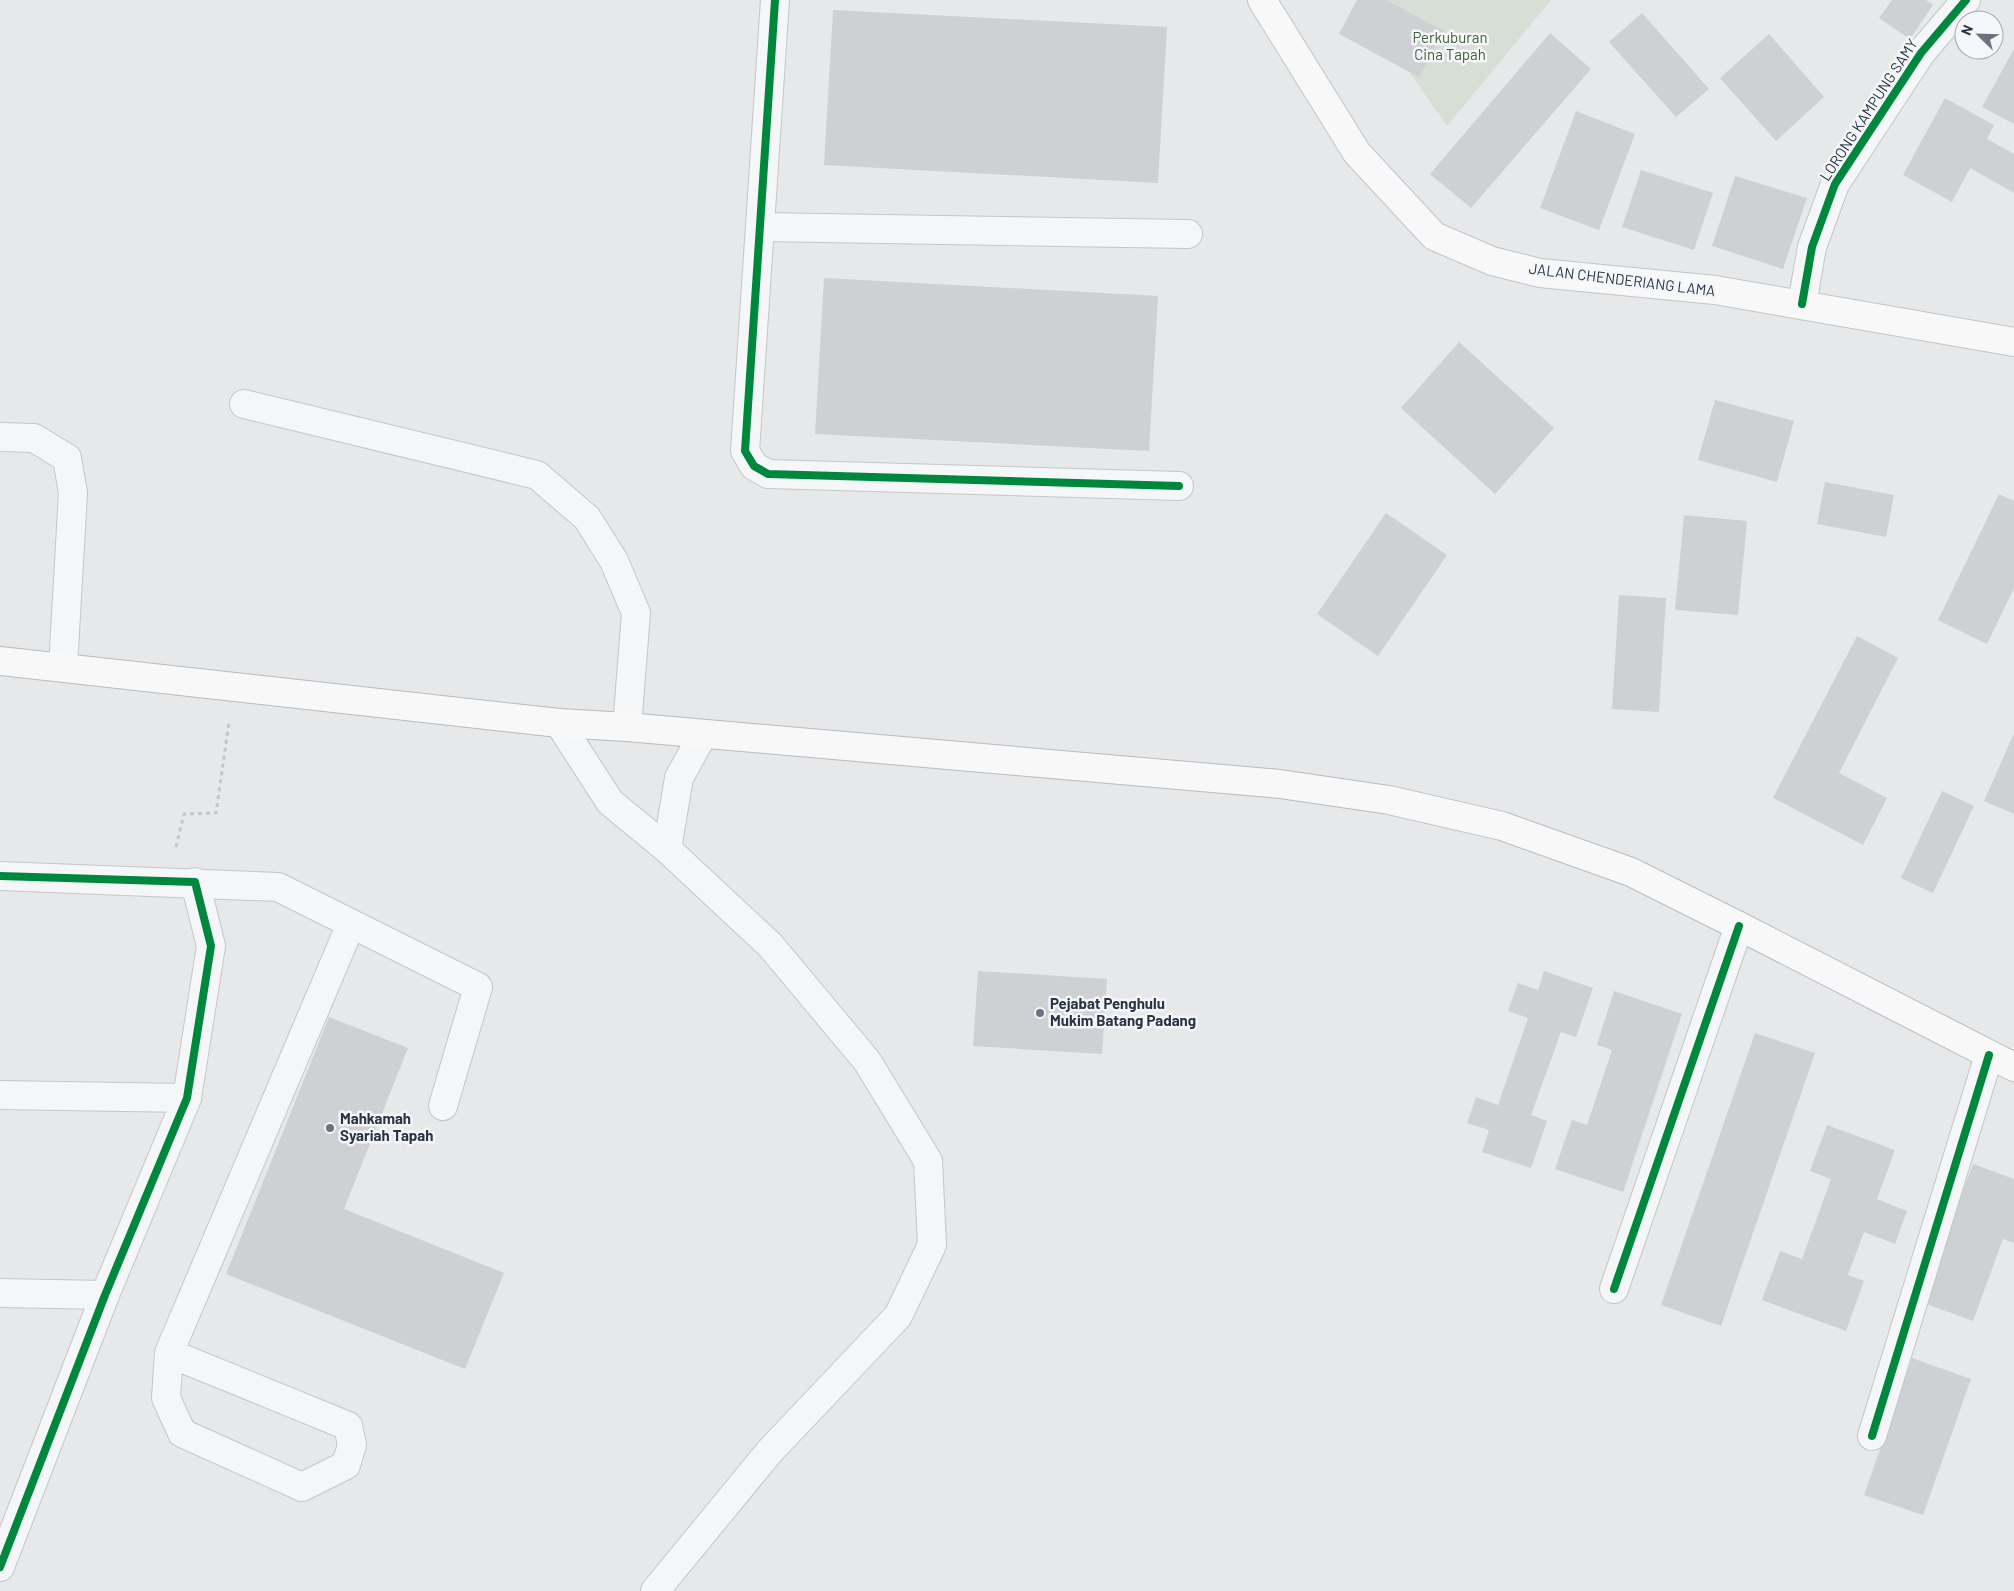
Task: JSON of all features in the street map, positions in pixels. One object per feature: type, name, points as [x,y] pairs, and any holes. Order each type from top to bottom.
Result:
[{"type":"main road","name":"JALAN CHENDERIANG LAMA","points":[[1262,0],[1357,153],[1434,236],[1492,261],[1540,273],[1715,290],[2014,342]]},
{"type":"main road","points":[[0,661],[559,723],[627,727],[1280,784],[1389,800],[1502,826],[1631,872],[2014,1067]]},
{"type":"street","points":[[775,0],[745,451],[754,466],[768,474],[1179,486]]},
{"type":"street","name":"LORONG KAMPUNG SAMY","points":[[1802,304],[1812,247],[1835,184],[1921,53],[1966,0]]},
{"type":"street","points":[[760,227],[1188,234]]},
{"type":"street","points":[[244,404],[537,475],[587,518],[614,562],[636,614],[627,727]]},
{"type":"street","points":[[0,437],[34,438],[67,458],[73,493],[63,667]]},
{"type":"street","points":[[559,723],[610,802],[666,849],[770,945],[867,1061],[928,1161],[932,1245],[898,1316],[770,1451],[655,1591]]},
{"type":"street","points":[[666,849],[679,778],[703,734]]},
{"type":"street","points":[[0,876],[278,886],[478,987],[443,1106]]},
{"type":"street","points":[[0,1567],[105,1296],[186,1098],[211,946],[196,882]]},
{"type":"street","points":[[169,1353],[348,1426],[352,1445],[346,1465],[302,1487],[182,1433],[166,1398],[169,1353],[351,924]]},
{"type":"street","points":[[1614,1289],[1740,926]]},
{"type":"street","points":[[1872,1436],[1989,1054]]},
{"type":"street","points":[[0,1095],[186,1098]]},
{"type":"street","points":[[0,1293],[105,1296]]},
{"type":"path","points":[[167,882],[184,814],[216,813],[234,686]]},
{"type":"green space","name":"Perkuburan Cina Tapah","points":[[1359,0],[1551,0],[1447,126]]},
{"type":"building","points":[[1357,0],[1386,0],[1444,31],[1419,77],[1339,34]]},
{"type":"building","points":[[1892,0],[1926,0],[1933,5],[1910,39],[1879,18]]},
{"type":"building","points":[[833,10],[1167,27],[1158,183],[824,165]]},
{"type":"building","points":[[1642,13],[1709,89],[1676,117],[1609,42]]},
{"type":"building","points":[[1550,33],[1591,69],[1471,208],[1430,174]]},
{"type":"building","points":[[1769,34],[1824,97],[1776,141],[1720,78]]},
{"type":"building","points":[[2014,49],[2014,124],[1982,107]]},
{"type":"building","points":[[1945,98],[1994,125],[1987,139],[2014,154],[2014,193],[1970,168],[1952,202],[1903,175]]},
{"type":"building","points":[[1576,111],[1635,134],[1599,230],[1540,208]]},
{"type":"building","points":[[1641,170],[1713,193],[1694,250],[1622,227]]},
{"type":"building","points":[[1735,176],[1807,198],[1783,269],[1712,246]]},
{"type":"building","points":[[824,278],[1158,296],[1149,451],[815,434]]},
{"type":"building","points":[[1459,342],[1554,428],[1495,494],[1401,408]]},
{"type":"building","points":[[1715,400],[1794,421],[1777,482],[1698,460]]},
{"type":"building","points":[[1825,482],[1894,495],[1886,537],[1817,524]]},
{"type":"building","points":[[1999,494],[2014,501],[2014,588],[1987,644],[1938,620]]},
{"type":"building","points":[[1386,513],[1447,555],[1378,656],[1317,614]]},
{"type":"building","points":[[1684,515],[1747,521],[1738,615],[1675,610]]},
{"type":"building","points":[[1619,595],[1666,598],[1659,712],[1612,709]]},
{"type":"building","points":[[1857,636],[1898,658],[1839,773],[1887,798],[1863,845],[1773,798]]},
{"type":"building","points":[[2014,733],[2014,814],[1984,801]]},
{"type":"building","points":[[1942,791],[1974,806],[1933,893],[1901,878]]},
{"type":"building","name":"Pejabat Penghulu Mukim Batang Padang","points":[[978,971],[1107,979],[1102,1054],[973,1046]]},
{"type":"building","points":[[1544,971],[1593,988],[1576,1037],[1561,1032],[1531,1115],[1547,1121],[1531,1168],[1482,1152],[1489,1130],[1467,1123],[1476,1097],[1498,1105],[1528,1018],[1508,1011],[1518,983],[1538,990]]},
{"type":"building","points":[[1614,991],[1682,1014],[1623,1192],[1555,1169],[1572,1120],[1587,1125],[1612,1050],[1597,1045]]},
{"type":"building","name":"Mahkamah Syariah Tapah","points":[[329,1017],[408,1048],[344,1209],[504,1273],[465,1369],[226,1274]]},
{"type":"building","points":[[1755,1033],[1815,1053],[1721,1326],[1661,1305]]},
{"type":"building","points":[[1827,1125],[1895,1150],[1877,1199],[1907,1211],[1895,1244],[1864,1232],[1848,1275],[1864,1281],[1846,1331],[1762,1300],[1780,1251],[1802,1259],[1831,1179],[1810,1171]]},
{"type":"building","points":[[1973,1164],[2014,1179],[2014,1243],[2003,1239],[1973,1321],[1921,1302]]},
{"type":"building","points":[[1912,1358],[1971,1379],[1923,1515],[1864,1495]]},
{"type":"cycle path","points":[[775,0],[745,451],[754,466],[768,474],[1179,486]]},
{"type":"cycle path","points":[[1802,304],[1812,247],[1835,184],[1921,53],[1966,0]]},
{"type":"cycle path","points":[[0,876],[195,882],[211,946],[187,1098],[105,1295],[0,1567]]},
{"type":"cycle path","points":[[1614,1289],[1739,926]]},
{"type":"cycle path","points":[[1872,1436],[1989,1055]]},
{"type":"place","name":"Pejabat Penghulu Mukim Batang Padang","points":[[1040,1013]]},
{"type":"place","name":"Mahkamah Syariah Tapah","points":[[330,1128]]}]
